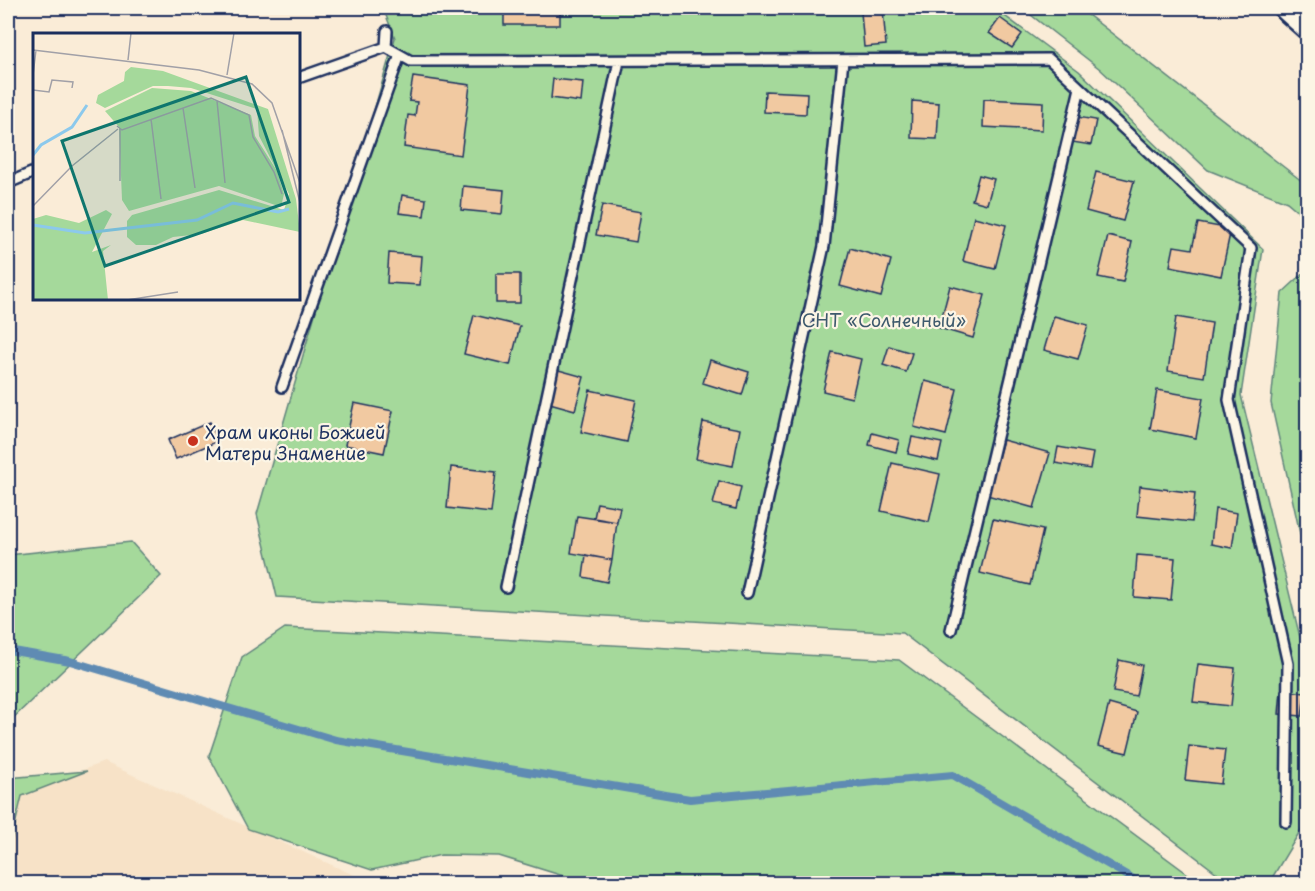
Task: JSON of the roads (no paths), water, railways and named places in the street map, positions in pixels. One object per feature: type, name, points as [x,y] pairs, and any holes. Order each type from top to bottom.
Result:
[{"type":"street","points":[[1289,8],[1308,25]]},
{"type":"lane","points":[[386,47],[387,31]]},
{"type":"lane","points":[[300,77],[386,47],[411,61],[1049,59],[1251,248],[1229,400],[1288,664],[1286,822]]},
{"type":"lane","points":[[282,387],[400,55]]},
{"type":"lane","points":[[747,593],[824,246],[843,60]]},
{"type":"lane","points":[[506,587],[619,61]]},
{"type":"lane","points":[[951,630],[1080,88]]},
{"type":"lane","points":[[8,183],[33,172]]},
{"type":"waterway","points":[[8,650],[70,661],[336,740],[690,799],[953,775],[1142,884]]},
{"type":"place","name":"Храм иконы Божией Матери Знамение","points":[[193,441]]},
{"type":"park label","name":"СНТ «Солнечный»","points":[[884,319]]}]
